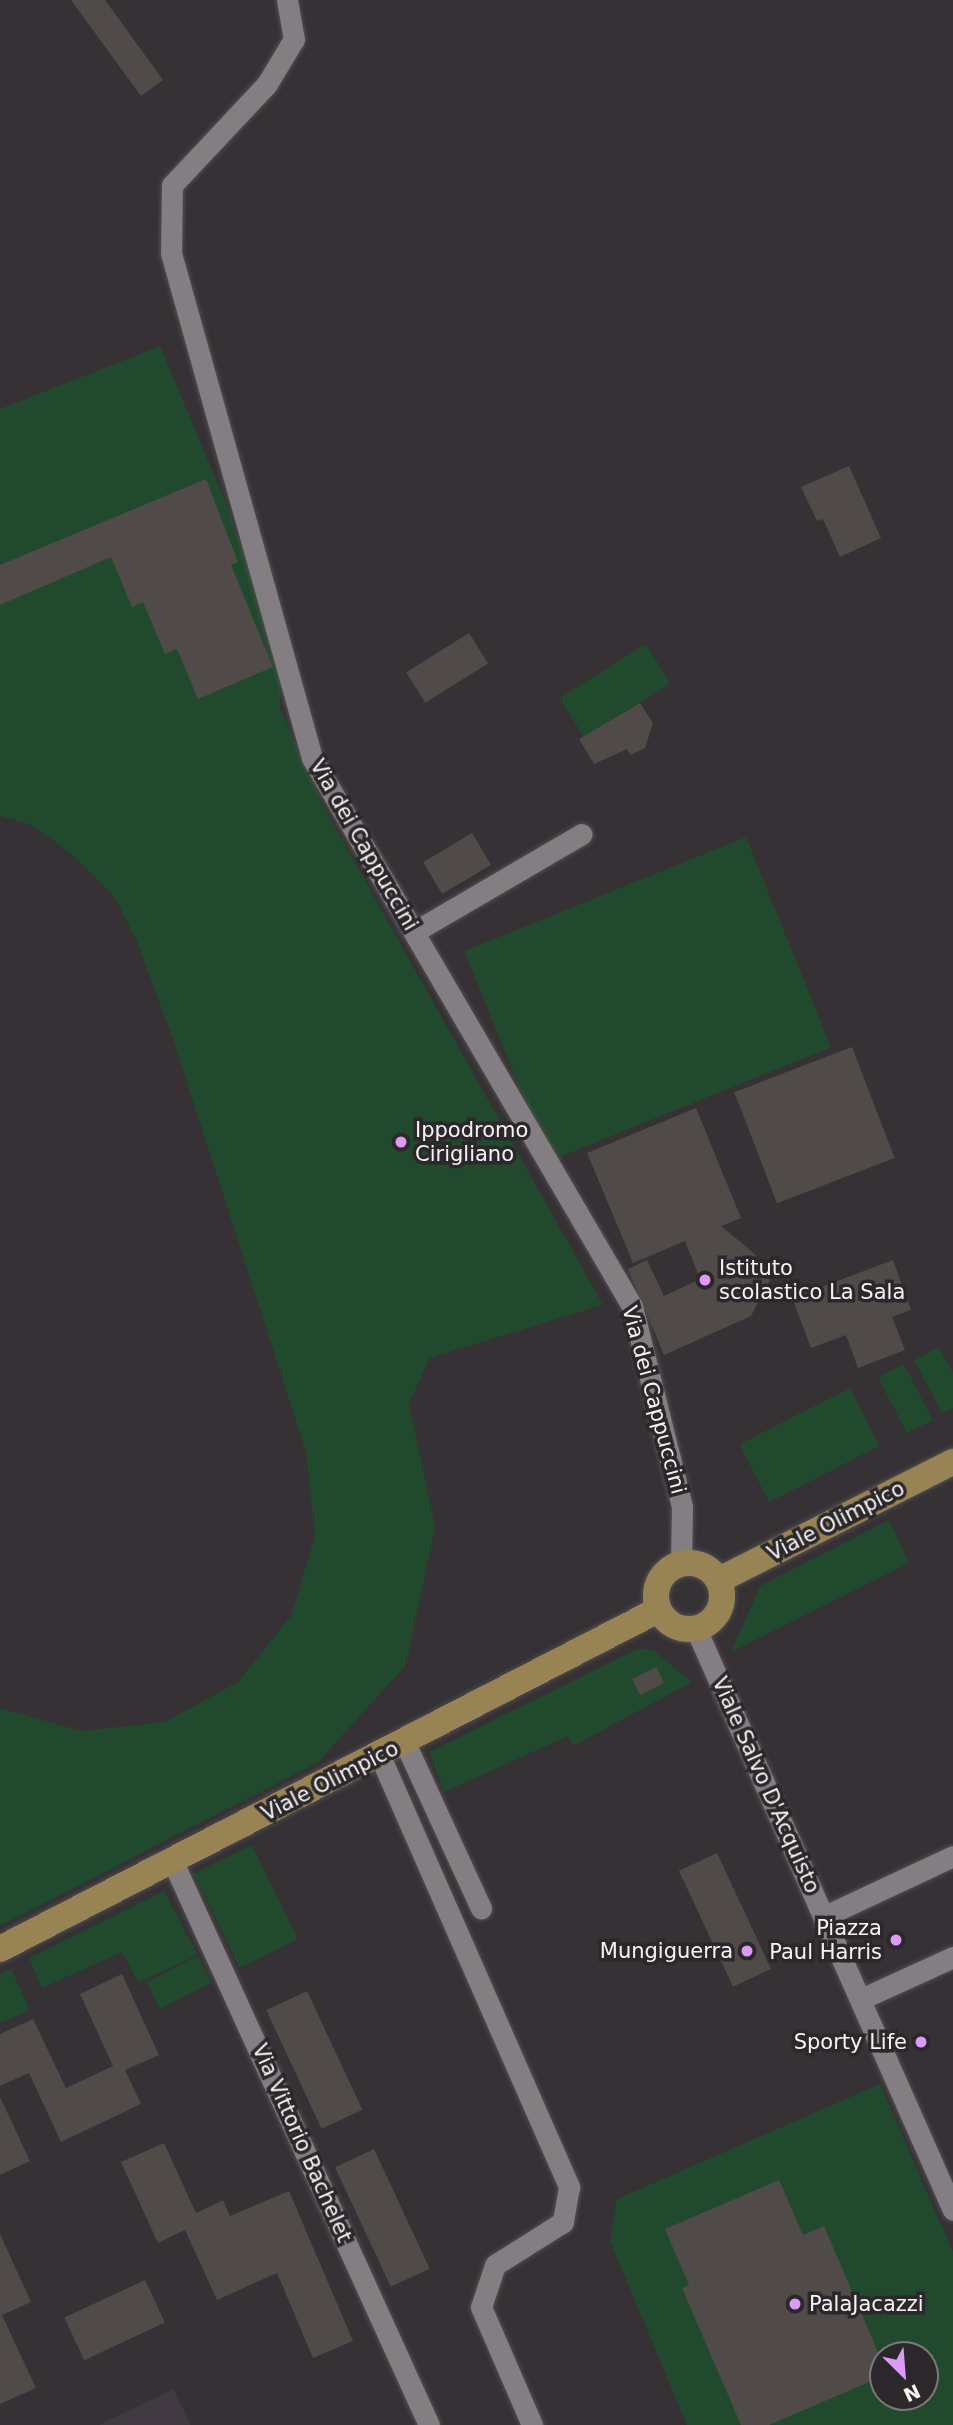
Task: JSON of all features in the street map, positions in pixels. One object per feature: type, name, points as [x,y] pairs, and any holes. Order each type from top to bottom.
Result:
[{"type":"main road","name":"Viale Olimpico","points":[[719,1580],[953,1462]]},
{"type":"main road","points":[[681,1564],[703,1565],[719,1580],[720,1610],[696,1629],[674,1626],[659,1609],[656,1598],[662,1577],[681,1564]]},
{"type":"main road","name":"Viale Olimpico","points":[[0,1949],[380,1756],[659,1609]]},
{"type":"street","name":"Via dei Cappuccini","points":[[287,0],[295,39],[267,84],[172,186],[172,253],[312,758],[632,1306],[682,1507],[681,1564]]},
{"type":"street","points":[[414,932],[582,834]]},
{"type":"street","name":"Viale Salvo D'Acquisto","points":[[696,1629],[953,2210]]},
{"type":"street","points":[[405,1743],[481,1908]]},
{"type":"street","points":[[380,1756],[569,2187],[563,2222],[495,2265],[481,2307],[532,2425]]},
{"type":"street","points":[[825,1916],[953,1856]]},
{"type":"street","name":"Via Vittorio Bachelet","points":[[173,1862],[429,2425]]},
{"type":"street","points":[[861,1999],[953,1957]]},
{"type":"shaded area","points":[[173,2389],[191,2425],[99,2425]]},
{"type":"green space","name":"Ippodromo Cirigliano","points":[[160,346],[228,508],[281,666],[280,708],[320,800],[603,1305],[430,1358],[409,1404],[435,1527],[406,1665],[317,1763],[0,1926],[0,1708],[81,1731],[165,1722],[238,1682],[291,1616],[315,1536],[306,1452],[173,1039],[138,944],[114,896],[69,852],[32,825],[0,816],[0,409]]},
{"type":"green space","points":[[646,644],[670,683],[584,737],[559,698]]},
{"type":"green space","points":[[746,837],[831,1047],[549,1161],[464,951]]},
{"type":"green space","points":[[939,1347],[953,1373],[953,1408],[942,1413],[914,1360]]},
{"type":"green space","points":[[904,1364],[933,1420],[907,1433],[878,1377]]},
{"type":"green space","points":[[850,1388],[880,1446],[769,1502],[740,1444]]},
{"type":"green space","points":[[889,1520],[909,1563],[731,1652],[760,1586]]},
{"type":"green space","points":[[638,1649],[653,1650],[692,1682],[573,1746],[568,1736],[444,1792],[429,1752]]},
{"type":"green space","points":[[252,1845],[298,1939],[240,1968],[194,1873]]},
{"type":"green space","points":[[164,1891],[198,1955],[138,1982],[122,1952],[42,1988],[29,1958]]},
{"type":"green space","points":[[198,1956],[212,1983],[160,2009],[146,1982]]},
{"type":"green space","points":[[11,1969],[30,2010],[0,2023],[0,1974]]},
{"type":"green space","name":"PalaJacazzi","points":[[880,2084],[953,2252],[953,2425],[687,2425],[610,2241],[617,2199]]},
{"type":"building","points":[[71,0],[105,0],[163,80],[141,96]]},
{"type":"building","points":[[849,466],[881,538],[840,557],[823,519],[817,521],[801,487]]},
{"type":"building","points":[[206,479],[238,562],[231,565],[273,667],[198,699],[177,649],[165,654],[143,602],[132,607],[111,557],[0,605],[0,565]]},
{"type":"building","points":[[469,633],[488,664],[425,703],[406,672]]},
{"type":"building","points":[[640,703],[653,723],[645,748],[630,755],[627,749],[594,764],[579,739]]},
{"type":"building","points":[[472,833],[491,865],[442,894],[423,862]]},
{"type":"building","points":[[852,1047],[895,1158],[777,1203],[734,1092]]},
{"type":"building","points":[[696,1108],[741,1218],[721,1226],[756,1255],[770,1280],[751,1316],[664,1355],[628,1269],[647,1260],[664,1296],[700,1279],[685,1241],[633,1263],[587,1153]]},
{"type":"building","points":[[893,1260],[911,1310],[892,1317],[905,1350],[858,1368],[846,1335],[811,1348],[792,1298]]},
{"type":"building","points":[[656,1667],[664,1683],[640,1695],[632,1679]]},
{"type":"building","points":[[717,1853],[771,1969],[733,1987],[679,1871]]},
{"type":"building","points":[[122,1974],[159,2055],[125,2070],[141,2104],[61,2142],[29,2073],[0,2086],[0,2034],[33,2019],[66,2088],[113,2066],[80,1994]]},
{"type":"building","points":[[307,1991],[362,2110],[322,2129],[266,2010]]},
{"type":"building","points":[[0,2097],[30,2161],[0,2175]]},
{"type":"building","points":[[164,2143],[196,2213],[223,2200],[230,2216],[289,2191],[353,2341],[313,2358],[277,2273],[217,2300],[185,2230],[158,2243],[121,2162]]},
{"type":"building","points":[[374,2149],[430,2269],[391,2287],[335,2167]]},
{"type":"building","points":[[779,2180],[803,2235],[824,2226],[873,2341],[869,2341],[869,2382],[769,2425],[741,2425],[682,2288],[689,2285],[665,2229]]},
{"type":"building","points":[[0,2234],[31,2302],[2,2315],[36,2388],[0,2404]]},
{"type":"building","points":[[145,2280],[165,2323],[84,2360],[64,2318]]},
{"type":"place","name":"Ippodromo Cirigliano","points":[[401,1142]]},
{"type":"place","name":"Istituto scolastico La Sala","points":[[705,1280]]},
{"type":"place","name":"Piazza Paul Harris","points":[[896,1940]]},
{"type":"place","name":"Mungiguerra","points":[[747,1951]]},
{"type":"place","name":"Sporty Life","points":[[921,2042]]},
{"type":"place","name":"PalaJacazzi","points":[[795,2304]]}]
